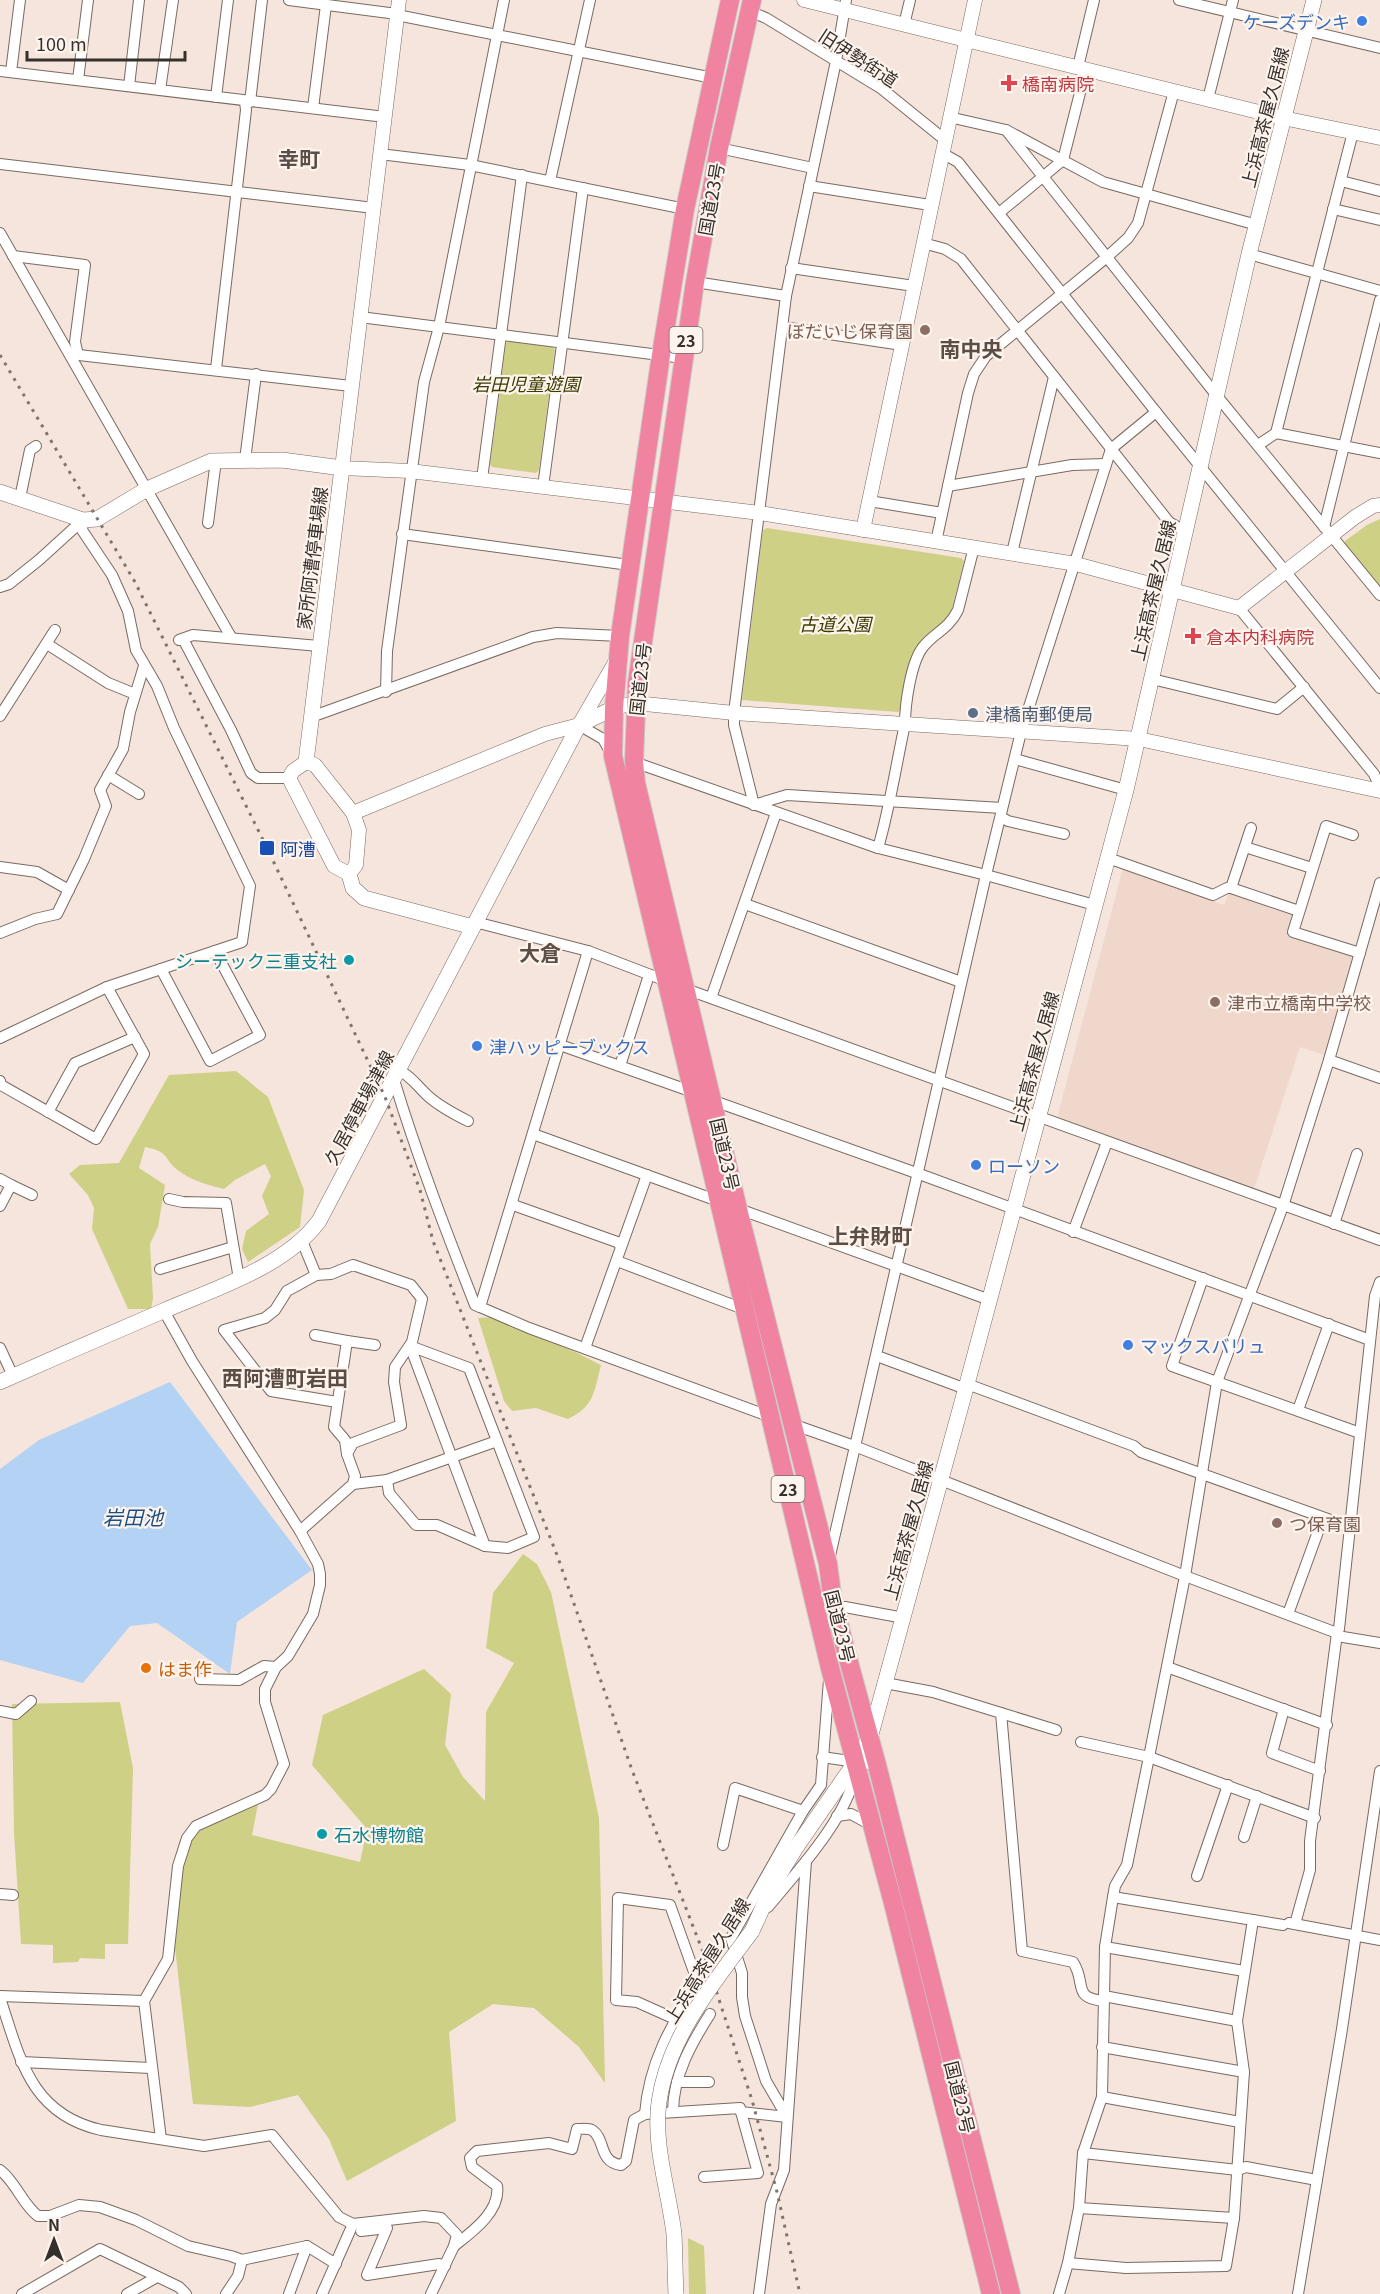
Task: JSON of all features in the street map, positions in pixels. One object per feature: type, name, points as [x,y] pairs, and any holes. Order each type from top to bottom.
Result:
[{"type":"highway","name":"国道23号","points":[[730,0],[685,209],[661,355],[620,636],[613,756],[830,1668],[873,1826],[991,2294]]},
{"type":"highway","name":"国道23号","points":[[751,5],[719,148],[683,358],[635,703],[636,783],[714,1101],[738,1209],[828,1564],[835,1608],[1011,2294]]},
{"type":"main road","name":"上浜高茶屋久居線","points":[[676,2294],[674,2234],[658,2126],[662,2087],[673,2050],[689,2021],[755,1924],[795,1849],[870,1738],[967,1386],[1126,790],[1216,396],[1314,0]]},
{"type":"main road","name":"家所阿漕停車場線","points":[[83,520],[97,519],[147,489],[199,465],[216,460],[282,460],[342,468],[306,762]]},
{"type":"main road","points":[[0,492],[83,520]]},
{"type":"main road","points":[[579,725],[614,708]]},
{"type":"main road","name":"久居停車場津線","points":[[6,1379],[239,1279],[302,1241],[319,1221],[579,725]]},
{"type":"main road","points":[[349,874],[353,888],[364,898],[474,925]]},
{"type":"street","points":[[20,0],[5,71],[385,117]]},
{"type":"street","points":[[78,80],[88,0]]},
{"type":"street","points":[[129,87],[139,0]]},
{"type":"street","points":[[160,90],[173,0]]},
{"type":"street","points":[[216,98],[228,0]]},
{"type":"street","points":[[216,369],[247,101],[262,0]]},
{"type":"street","points":[[289,0],[398,10],[496,35],[714,78]]},
{"type":"street","points":[[386,692],[387,651],[424,382],[439,327],[504,0]]},
{"type":"street","points":[[550,181],[590,0]]},
{"type":"street","points":[[804,0],[845,5],[904,25],[1283,118],[1380,138]]},
{"type":"street","points":[[904,25],[910,0]]},
{"type":"street","points":[[863,530],[975,0]]},
{"type":"street","points":[[999,213],[1063,160],[1094,0]]},
{"type":"street","points":[[1179,0],[1380,48]]},
{"type":"street","points":[[1208,99],[1233,0]]},
{"type":"street","points":[[313,108],[326,5]]},
{"type":"street","name":"旧伊勢街道","points":[[751,5],[766,18],[882,89],[944,146],[1380,688]]},
{"type":"street","points":[[754,805],[734,725],[734,713],[786,296],[836,61],[845,5]]},
{"type":"street","points":[[398,10],[342,468],[410,471],[759,513],[1076,564],[1239,608],[1374,774],[1380,789]]},
{"type":"street","points":[[936,542],[974,374],[986,356],[1107,257],[1135,228],[1174,90]]},
{"type":"street","points":[[949,117],[1006,130],[1103,182],[1257,225]]},
{"type":"street","points":[[1006,130],[1216,396],[1380,595]]},
{"type":"street","points":[[1258,445],[1276,433],[1353,132]]},
{"type":"street","points":[[719,148],[813,168]]},
{"type":"street","points":[[380,154],[470,165],[685,209]]},
{"type":"street","points":[[0,164],[374,208]]},
{"type":"street","points":[[482,479],[522,175]]},
{"type":"street","points":[[1341,181],[1380,191]]},
{"type":"street","points":[[809,186],[930,206]]},
{"type":"street","points":[[543,487],[583,188]]},
{"type":"street","points":[[1333,208],[1380,220]]},
{"type":"street","points":[[0,233],[74,354],[231,637]]},
{"type":"street","points":[[923,243],[945,249],[961,259],[1169,522],[1186,532]]},
{"type":"street","points":[[1250,254],[1380,291]]},
{"type":"street","points":[[13,256],[85,265],[74,354]]},
{"type":"street","points":[[791,268],[914,286]]},
{"type":"street","points":[[695,282],[786,296]]},
{"type":"street","points":[[1328,532],[1344,446],[1380,300]]},
{"type":"street","points":[[360,317],[683,358]]},
{"type":"street","points":[[783,327],[902,345]]},
{"type":"street","points":[[74,354],[351,386]]},
{"type":"street","points":[[245,460],[256,374]]},
{"type":"street","points":[[1012,554],[1054,377]]},
{"type":"street","points":[[828,1564],[833,1551],[986,875],[1021,732],[1111,448],[1156,412]]},
{"type":"street","points":[[1276,433],[1380,453]]},
{"type":"street","points":[[20,498],[30,450],[36,446]]},
{"type":"street","points":[[208,523],[216,460]]},
{"type":"street","points":[[948,486],[1072,465],[1106,464]]},
{"type":"street","points":[[869,501],[942,513]]},
{"type":"street","points":[[1239,608],[1286,573],[1328,532],[1364,511],[1380,505]]},
{"type":"street","points":[[0,587],[16,579],[83,520]]},
{"type":"street","points":[[0,1038],[107,987],[242,942],[250,886],[174,728],[157,686],[136,650],[128,611],[112,575],[82,530],[83,520]]},
{"type":"street","points":[[402,534],[629,565]]},
{"type":"street","points":[[878,848],[890,809],[889,801],[916,661],[922,648],[954,619],[974,547]]},
{"type":"street","points":[[0,716],[55,630]]},
{"type":"street","points":[[311,717],[533,638],[557,633],[620,636]]},
{"type":"street","points":[[289,778],[258,778],[251,773],[231,730],[181,640],[193,635],[320,646]]},
{"type":"street","points":[[47,644],[108,682],[135,694]]},
{"type":"street","points":[[353,813],[545,734],[579,725],[618,658]]},
{"type":"street","points":[[0,933],[35,919],[57,914],[106,806],[100,790],[123,749],[135,694],[144,666]]},
{"type":"street","points":[[1152,679],[1277,710],[1304,687]]},
{"type":"street","points":[[614,708],[635,703],[734,713],[1138,739],[1380,789]]},
{"type":"street","points":[[579,725],[603,739],[613,756]]},
{"type":"street","points":[[1015,759],[1126,790]]},
{"type":"street","points":[[306,762],[315,765],[353,813],[359,830],[356,865],[349,874],[334,866],[289,778],[293,771],[306,762]]},
{"type":"street","points":[[634,762],[878,848],[1095,905]]},
{"type":"street","points":[[108,775],[139,794]]},
{"type":"street","points":[[754,805],[787,795],[889,801],[1002,812],[1008,820],[1064,834]]},
{"type":"street","points":[[711,998],[776,813]]},
{"type":"street","points":[[1353,835],[1326,826],[1293,932],[1360,953]]},
{"type":"street","points":[[1231,888],[1251,828]]},
{"type":"street","points":[[1245,847],[1312,868]]},
{"type":"street","points":[[1108,858],[1213,895],[1231,888],[1299,911]]},
{"type":"street","points":[[0,867],[37,872],[69,890]]},
{"type":"street","points":[[1059,2294],[1068,2263],[1078,2208],[1083,2153],[1102,2097],[1105,1947],[1113,1897],[1115,1886],[1127,1865],[1149,1757],[1185,1576],[1217,1382],[1283,1206],[1379,890]]},
{"type":"street","points":[[745,904],[962,982]]},
{"type":"street","points":[[474,925],[588,951],[686,989],[1380,1240]]},
{"type":"street","points":[[161,969],[210,1061],[260,1035],[215,951]]},
{"type":"street","points":[[480,1307],[588,951]]},
{"type":"street","points":[[620,1066],[649,975]]},
{"type":"street","points":[[0,1082],[96,1139],[144,1054],[107,987]]},
{"type":"street","points":[[48,1112],[75,1063],[135,1037]]},
{"type":"street","points":[[560,1045],[693,1092]]},
{"type":"street","points":[[1329,1060],[1380,1078]]},
{"type":"street","points":[[468,1121],[436,1102],[410,1076],[397,1075],[414,1143],[475,1305],[585,1348],[941,1479],[1337,1634],[1380,1643]]},
{"type":"street","points":[[714,1101],[1370,1340]]},
{"type":"street","points":[[533,1134],[990,1300]]},
{"type":"street","points":[[1074,1233],[1107,1142]]},
{"type":"street","points":[[1334,1224],[1357,1154]]},
{"type":"street","points":[[585,1348],[647,1175]]},
{"type":"street","points":[[0,1179],[32,1195]]},
{"type":"street","points":[[0,1206],[11,1185]]},
{"type":"street","points":[[169,1199],[183,1202],[226,1203],[239,1279]]},
{"type":"street","points":[[512,1202],[516,1206],[617,1242],[621,1246]]},
{"type":"street","points":[[302,1241],[316,1275]]},
{"type":"street","points":[[159,1269],[233,1247]]},
{"type":"street","points":[[617,1261],[746,1310]]},
{"type":"street","points":[[337,1402],[271,1390],[224,1330],[265,1318],[275,1310],[287,1291],[316,1275],[331,1274],[354,1265],[411,1285],[422,1299],[410,1346],[400,1358],[394,1375],[400,1425],[353,1443],[347,1454]]},
{"type":"street","points":[[1203,1278],[1172,1366],[1360,1433]]},
{"type":"street","points":[[1287,1924],[1310,1870],[1310,1841],[1315,1818],[1337,1634],[1340,1629],[1375,1296],[1380,1282]]},
{"type":"street","points":[[160,2139],[144,2001],[168,1959],[178,1866],[189,1833],[196,1826],[265,1795],[283,1769],[283,1758],[265,1702],[265,1689],[276,1667],[288,1656],[313,1614],[320,1586],[318,1564],[300,1531],[192,1361],[164,1311]]},
{"type":"street","points":[[1298,1410],[1329,1324]]},
{"type":"street","points":[[315,1335],[375,1345]]},
{"type":"street","points":[[300,1531],[353,1484],[355,1476],[347,1454],[345,1440],[334,1427],[347,1341]]},
{"type":"street","points":[[387,1480],[388,1493],[416,1525],[437,1525],[485,1546],[508,1548],[534,1537],[470,1368],[410,1346]]},
{"type":"street","points":[[410,1346],[485,1546]]},
{"type":"street","points":[[0,1348],[6,1379]]},
{"type":"street","points":[[877,1356],[967,1386],[1350,1527]]},
{"type":"street","points":[[353,1484],[387,1480],[497,1441]]},
{"type":"street","points":[[1288,1614],[1323,1518]]},
{"type":"street","points":[[835,1608],[845,1607],[904,1618]]},
{"type":"street","points":[[200,1679],[239,1680],[264,1666],[276,1667]]},
{"type":"street","points":[[1167,1667],[1327,1725]]},
{"type":"street","points":[[787,2117],[766,2081],[745,2016],[742,1973],[731,1938],[803,1811],[821,1785],[830,1668]]},
{"type":"street","points":[[885,1683],[933,1692],[1056,1730]]},
{"type":"street","points":[[0,1711],[16,1714],[31,1701]]},
{"type":"street","points":[[1284,1709],[1272,1753],[1320,1771]]},
{"type":"street","points":[[1001,1713],[1022,1952],[1073,1962],[1085,1996],[1091,2000],[1104,1999],[1237,2021]]},
{"type":"street","points":[[1082,1742],[1149,1757],[1315,1818]]},
{"type":"street","points":[[822,1757],[877,1765]]},
{"type":"street","points":[[755,1924],[806,1861],[837,1816],[852,1790],[856,1761]]},
{"type":"street","points":[[1298,2294],[1375,1839],[1380,1771]]},
{"type":"street","points":[[1197,1875],[1228,1785]]},
{"type":"street","points":[[723,1845],[735,1788],[803,1811]]},
{"type":"street","points":[[1244,1837],[1257,1796]]},
{"type":"street","points":[[837,1816],[851,1814],[873,1826]]},
{"type":"street","points":[[759,2294],[771,2204],[784,2170],[806,1861]]},
{"type":"street","points":[[0,1894],[13,1895]]},
{"type":"street","points":[[1113,1897],[1380,1940]]},
{"type":"street","points":[[645,2114],[648,2087],[663,2041],[699,1983],[670,1905],[618,1898],[616,2000],[637,2002],[675,2019]]},
{"type":"street","points":[[1068,2263],[1126,2268],[1226,2266],[1234,2218],[1244,2072],[1237,2021],[1253,1920]]},
{"type":"street","points":[[1105,1947],[1244,1971]]},
{"type":"street","points":[[144,2001],[0,1997],[21,2062],[29,2079],[39,2094],[66,2117],[86,2127],[204,2145],[272,2135],[339,2217],[357,2227],[387,2228],[367,2275],[439,2264],[445,2266]]},
{"type":"street","points":[[673,2112],[681,2066],[710,2014]]},
{"type":"street","points":[[1102,2047],[1244,2072]]},
{"type":"street","points":[[21,2062],[152,2068]]},
{"type":"street","points":[[677,2082],[709,2082]]},
{"type":"street","points":[[1102,2097],[1240,2122]]},
{"type":"street","points":[[454,2246],[472,2232],[496,2204],[497,2186],[470,2163],[470,2158],[477,2151],[549,2143],[572,2149],[578,2129],[590,2129],[612,2163],[621,2165],[626,2161],[634,2120],[645,2114],[740,2108],[758,2173],[704,2177]]},
{"type":"street","points":[[741,2112],[787,2117]]},
{"type":"street","points":[[1083,2153],[1238,2170],[1246,2167],[1317,2180]]},
{"type":"street","points":[[0,2170],[13,2182],[31,2210],[38,2216],[50,2216],[79,2205],[99,2207],[136,2220],[188,2246],[242,2260],[307,2246],[336,2264]]},
{"type":"street","points":[[1078,2208],[1234,2218]]},
{"type":"street","points":[[357,2227],[424,2216],[441,2218],[457,2235],[431,2294]]},
{"type":"street","points":[[322,2294],[357,2227]]},
{"type":"street","points":[[289,2294],[307,2246]]},
{"type":"street","points":[[22,2294],[100,2249],[179,2287],[186,2294]]},
{"type":"street","points":[[226,2294],[238,2276],[242,2260]]},
{"type":"street","points":[[128,2294],[158,2277]]},
{"type":"shaded area","name":"津市立橋南中学校","points":[[1123,868],[1224,905],[1229,892],[1296,913],[1290,933],[1354,955],[1327,1056],[1300,1047],[1254,1189],[1059,1118],[1058,1114]]},
{"type":"green space","name":"岩田児童遊園","points":[[509,341],[553,347],[555,350],[539,470],[536,473],[492,467],[490,464],[506,343]]},
{"type":"green space","points":[[1380,519],[1380,587],[1344,544],[1367,525]]},
{"type":"green space","name":"古道公園","points":[[767,528],[961,558],[964,561],[952,609],[944,622],[916,646],[910,661],[898,712],[742,700],[763,530]]},
{"type":"green space","points":[[236,1071],[268,1097],[304,1190],[300,1227],[248,1262],[242,1249],[246,1231],[269,1214],[262,1196],[271,1176],[265,1164],[235,1180],[224,1189],[189,1177],[179,1171],[163,1153],[145,1147],[139,1168],[165,1185],[158,1227],[150,1244],[153,1298],[151,1309],[128,1309],[92,1229],[94,1208],[88,1195],[69,1174],[80,1165],[119,1163],[169,1075]]},
{"type":"green space","points":[[492,1317],[601,1365],[595,1390],[584,1409],[568,1419],[536,1408],[512,1411],[504,1401],[478,1318]]},
{"type":"green space","points":[[523,1554],[537,1564],[551,1592],[599,1818],[605,2083],[579,2047],[534,2008],[493,2004],[449,2032],[456,2121],[347,2181],[329,2139],[298,2095],[250,2107],[193,2104],[175,1948],[183,1869],[192,1839],[196,1834],[203,1828],[258,1804],[252,1835],[360,1862],[367,1829],[312,1765],[323,1715],[424,1669],[451,1694],[445,1745],[463,1777],[485,1801],[486,1712],[514,1663],[486,1648],[493,1593]]},
{"type":"green space","points":[[120,1702],[133,1768],[128,1944],[105,1944],[105,1959],[80,1958],[78,1962],[53,1963],[53,1945],[21,1944],[14,1833],[12,1704]]},
{"type":"green space","points":[[688,2238],[704,2246],[706,2294],[689,2294]]},
{"type":"water","name":"岩田池","points":[[170,1382],[312,1570],[237,1622],[230,1674],[157,1623],[130,1626],[83,1683],[0,1660],[0,1469],[39,1440]]},
{"type":"railway","points":[[0,355],[135,582],[267,848],[385,1097],[420,1190],[433,1241],[557,1555],[632,1770],[705,1957],[752,2100],[777,2192],[800,2294]]},
{"type":"place","name":"ケーズデンキ","points":[[1362,21]]},
{"type":"place","name":"橋南病院","points":[[1009,83]]},
{"type":"place","name":"ぼだいじ保育園","points":[[925,330]]},
{"type":"place","name":"倉本内科病院","points":[[1193,636]]},
{"type":"place","name":"津橋南郵便局","points":[[973,713]]},
{"type":"place","name":"阿漕","points":[[267,848]]},
{"type":"place","name":"シーテック三重支社","points":[[349,960]]},
{"type":"place","name":"津市立橋南中学校","points":[[1215,1002]]},
{"type":"place","name":"津ハッピーブックス","points":[[477,1046]]},
{"type":"place","name":"ローソン","points":[[976,1165]]},
{"type":"place","name":"マックスバリュ","points":[[1128,1345]]},
{"type":"place","name":"つ保育園","points":[[1277,1523]]},
{"type":"place","name":"はま作","points":[[146,1668]]},
{"type":"place","name":"石水博物館","points":[[322,1834]]},
{"type":"district","name":"幸町","points":[[299,158]]},
{"type":"district","name":"南中央","points":[[971,348]]},
{"type":"district","name":"大倉","points":[[540,952]]},
{"type":"district","name":"上弁財町","points":[[870,1235]]},
{"type":"district","name":"西阿漕町岩田","points":[[285,1377]]}]
